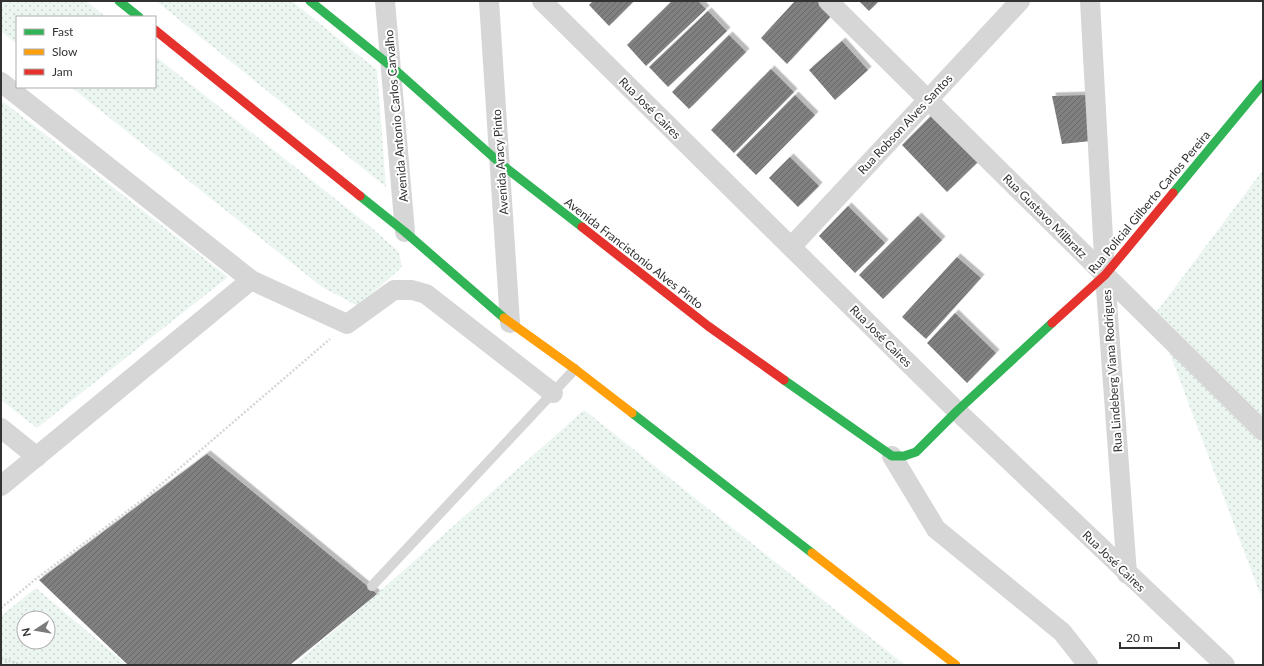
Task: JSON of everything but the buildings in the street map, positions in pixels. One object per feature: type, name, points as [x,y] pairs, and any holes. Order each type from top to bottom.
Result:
[{"type":"street","points":[[119,1],[138,16]]},
{"type":"street","name":"Avenida Francistonio Alves Pinto","points":[[310,1],[392,68],[501,164],[708,326],[892,456]]},
{"type":"street","name":"Avenida Antonio Carlos Carvalho","points":[[385,1],[406,232]]},
{"type":"street","name":"Avenida Aracy Pinto","points":[[490,1],[510,323]]},
{"type":"street","name":"Rua José Caires","points":[[542,1],[958,412],[1225,665]]},
{"type":"street","name":"Rua Gustavo Milbratz","points":[[828,1],[1263,431]]},
{"type":"street","name":"Rua Robson Alves Santos","points":[[791,247],[1020,1]]},
{"type":"street","name":"Rua Lindeberg Viana Rodrigues","points":[[1090,1],[1105,276],[1128,574]]},
{"type":"street","points":[[156,31],[406,232],[510,323],[575,369],[956,665]]},
{"type":"street","points":[[1,82],[251,280],[347,324],[394,290],[412,290],[426,294],[553,392]]},
{"type":"street","name":"Rua Policial Gilberto Carlos Pereira","points":[[958,412],[1105,276],[1263,84]]},
{"type":"street","points":[[1,486],[251,280]]},
{"type":"street","points":[[892,456],[904,456],[916,452],[958,412]]},
{"type":"street","points":[[1,428],[36,457]]},
{"type":"street","points":[[892,456],[936,529],[1062,632],[1088,665]]},
{"type":"lane","points":[[372,586],[575,369]]},
{"type":"path","points":[[1,608],[37,578],[145,498],[347,324]]},
{"type":"path","points":[[1,658],[22,665]]},
{"type":"shaded area","points":[[1,1],[86,1],[105,16],[16,16],[16,43],[1,31]]},
{"type":"shaded area","points":[[156,1],[292,1],[377,70],[386,187]]},
{"type":"shaded area","points":[[156,57],[372,228],[399,252],[402,267],[358,306],[322,287],[72,88],[156,88]]},
{"type":"shaded area","points":[[1,100],[228,277],[37,428],[1,400]]},
{"type":"shaded area","points":[[1263,170],[1263,602],[1155,314]]},
{"type":"shaded area","points":[[584,410],[905,665],[294,665],[377,594]]},
{"type":"shaded area","points":[[36,588],[127,665],[1,665],[1,616]]},
{"type":"traffic: fast","points":[[119,1],[138,16]]},
{"type":"traffic: fast","points":[[310,1],[392,67],[501,164],[582,227]]},
{"type":"traffic: fast","points":[[1173,193],[1263,84]]},
{"type":"traffic: fast","points":[[360,196],[405,232],[504,318]]},
{"type":"traffic: fast","points":[[784,380],[892,456],[904,456],[916,452],[957,411],[1052,323]]},
{"type":"traffic: fast","points":[[632,413],[812,553]]},
{"type":"traffic: slow","points":[[504,318],[575,369],[632,413]]},
{"type":"traffic: slow","points":[[812,553],[956,665]]},
{"type":"traffic: jam","points":[[156,31],[360,196]]},
{"type":"traffic: jam","points":[[1052,323],[1105,275],[1173,193]]},
{"type":"traffic: jam","points":[[582,227],[708,326],[784,380]]}]
